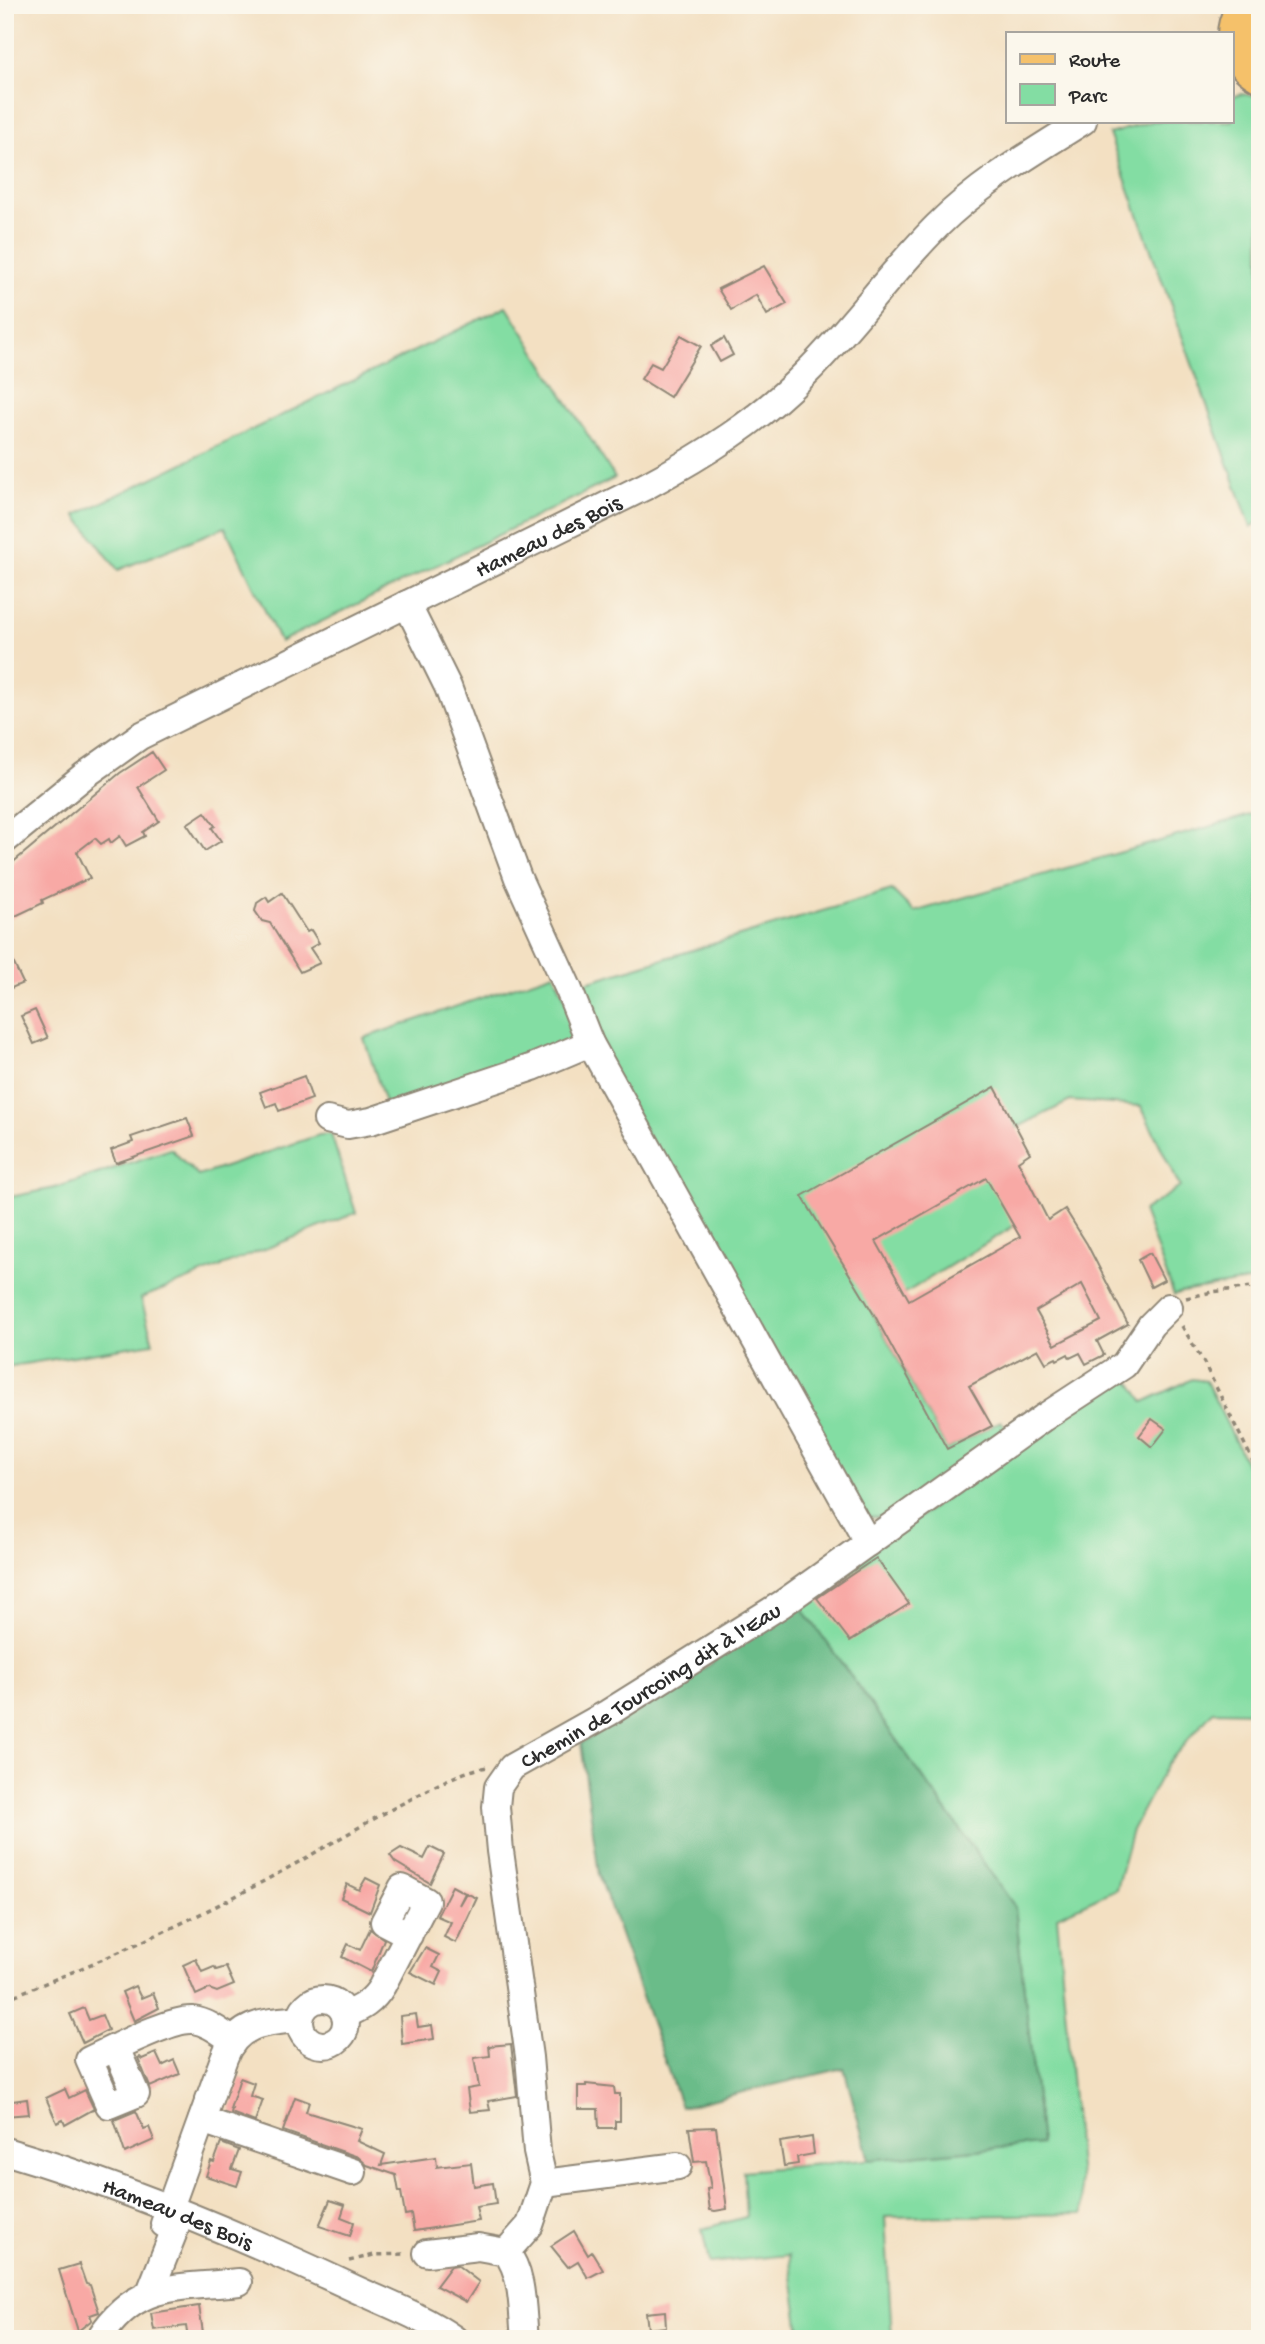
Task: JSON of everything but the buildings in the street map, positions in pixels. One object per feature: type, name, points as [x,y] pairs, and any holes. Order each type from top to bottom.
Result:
[{"type":"main road","points":[[1235,23],[1241,60],[1260,75]]},
{"type":"street","points":[[1234,76],[1260,75]]},
{"type":"street","name":"Hameau des Bois","points":[[5,840],[85,775],[140,736],[646,486],[696,458],[741,428],[804,374],[937,226],[982,187],[1081,122]]},
{"type":"street","name":"Hameau des Bois","points":[[1033,152],[1101,122]]},
{"type":"street","points":[[407,604],[448,687],[513,865],[590,1043],[868,1543]]},
{"type":"street","points":[[327,1120],[348,1125],[371,1121],[533,1066],[590,1043]]},
{"type":"street","name":"Chemin de Tourcoing dit à l'Eau","points":[[544,2183],[537,2152],[529,2057],[500,1852],[496,1807],[498,1787],[504,1776],[512,1767],[701,1657],[868,1543],[1033,1425],[1124,1365],[1151,1325],[1168,1307]]},
{"type":"street","points":[[150,2292],[202,2120],[232,2039],[262,2023],[300,2019],[310,2003],[321,1999],[333,2001],[343,2009],[345,2015],[369,2003],[377,1995],[409,1935]]},
{"type":"street","points":[[116,2048],[180,2020],[203,2022],[232,2039]]},
{"type":"street","points":[[202,2120],[353,2172]]},
{"type":"street","name":"Hameau des Bois","points":[[5,2151],[172,2219],[276,2266],[347,2285]]},
{"type":"street","name":"Hameau des Bois","points":[[5,2160],[75,2191],[172,2219],[323,2272],[424,2319],[454,2339]]},
{"type":"street","points":[[506,2252],[530,2225],[544,2183],[678,2166]]},
{"type":"street","points":[[427,2253],[478,2247],[506,2252],[517,2275],[526,2339]]},
{"type":"street","points":[[99,2339],[126,2306],[150,2292],[239,2282]]},
{"type":"street","name":"Hameau des Bois","points":[[383,2301],[431,2339]]},
{"type":"path","points":[[1260,1286],[1200,1294],[1168,1307],[1204,1363],[1260,1475]]},
{"type":"path","points":[[5,1999],[88,1967],[172,1929],[276,1875],[366,1822],[463,1771],[487,1767],[504,1776]]},
{"type":"path","points":[[323,2272],[336,2264],[374,2255],[427,2253]]},
{"type":"green space","points":[[1242,94],[1260,97],[1260,521],[1251,527],[1109,134],[1150,122],[1234,122],[1234,96]]},
{"type":"green space","points":[[507,306],[615,478],[280,642],[225,527],[118,570],[76,515]]},
{"type":"green space","points":[[1260,812],[1260,1279],[1174,1295],[1143,1211],[1180,1187],[1141,1106],[1070,1101],[1000,1136],[1035,1213],[873,1313],[947,1449],[1001,1421],[1010,1433],[890,1518],[862,1517],[609,1068],[577,985],[892,890],[914,912]]},
{"type":"green space","points":[[554,973],[578,1028],[571,1044],[387,1109],[364,1038]]},
{"type":"green space","points":[[331,1134],[356,1213],[141,1298],[153,1343],[5,1367],[5,1198],[55,1188],[171,1149],[198,1176],[319,1135]]},
{"type":"green space","points":[[1125,1373],[1144,1402],[1192,1379],[1206,1381],[1260,1492],[1260,1712],[1213,1711],[1167,1764],[1132,1830],[1116,1889],[1057,1916],[1083,2214],[885,2217],[892,2339],[801,2339],[789,2255],[709,2263],[702,2229],[746,2217],[743,2171],[1041,2144],[1015,1907],[798,1602]]},
{"type":"green space","points":[[798,1602],[1015,1907],[1041,2144],[869,2160],[844,2068],[681,2107],[599,1875],[581,1743],[657,1701]]}]
